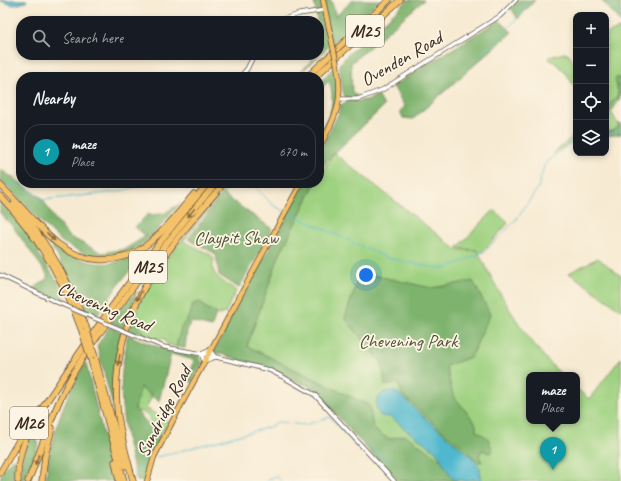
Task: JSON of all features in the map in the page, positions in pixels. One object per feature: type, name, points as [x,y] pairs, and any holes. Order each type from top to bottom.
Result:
[{"type":"highway","name":"M25","points":[[312,72],[390,0]]},
{"type":"highway","name":"M25","points":[[321,72],[400,0]]},
{"type":"highway","name":"M25","points":[[324,72],[331,64]]},
{"type":"highway","name":"M25","points":[[0,185],[47,234],[63,248],[86,258],[106,260],[127,256],[147,244],[175,216],[200,188]]},
{"type":"highway","name":"M25","points":[[18,480],[19,461],[22,448],[30,428],[98,326],[151,253],[204,188]]},
{"type":"highway","name":"M25","points":[[42,481],[45,456],[61,398],[79,364],[119,306],[169,240],[212,188]]},
{"type":"highway","name":"M25","points":[[133,481],[123,441],[117,406],[118,370],[126,330],[135,306],[152,274],[177,240],[220,188]]},
{"type":"highway","points":[[0,189],[29,221],[50,250],[69,286],[94,354],[129,481]]},
{"type":"highway","points":[[0,196],[26,226],[50,260],[84,329],[124,481]]},
{"type":"highway","name":"M26","points":[[0,473],[39,407],[81,346],[98,326]]},
{"type":"highway","name":"M26","points":[[28,481],[61,398]]},
{"type":"highway","points":[[102,402],[119,481]]},
{"type":"main road","points":[[323,0],[340,86],[340,100],[336,115],[324,138]]},
{"type":"main road","points":[[209,353],[297,188]]},
{"type":"main road","name":"Sundridge Road","points":[[147,481],[154,456],[209,353]]},
{"type":"street","name":"Ovenden Road","points":[[340,100],[358,99],[382,90],[500,16],[516,0]]},
{"type":"street","points":[[292,16],[325,10]]},
{"type":"street","points":[[244,72],[252,60]]},
{"type":"street","name":"Chevening Road","points":[[0,275],[134,336],[164,347],[201,354]]},
{"type":"street","points":[[216,357],[204,361],[201,354],[209,353],[216,357],[269,370],[315,396],[394,481]]},
{"type":"green space","points":[[314,0],[331,0],[336,16],[353,0],[380,0],[324,51],[324,16],[316,16]]},
{"type":"green space","points":[[408,0],[424,0],[351,63],[352,93],[360,97],[348,99],[344,95],[339,64]]},
{"type":"green space","points":[[519,0],[535,0],[518,19],[511,8]]},
{"type":"green space","points":[[602,0],[620,0],[621,23],[603,2]]},
{"type":"green space","points":[[499,20],[512,32],[413,119],[403,118],[400,111],[405,107],[393,86]]},
{"type":"green space","points":[[621,28],[621,80],[620,78],[616,81],[619,91],[618,95],[609,105],[609,48],[609,33]]},
{"type":"green space","points":[[564,53],[569,54],[573,63],[573,85],[565,72],[549,59],[550,57]]},
{"type":"green space","points":[[312,60],[314,60],[301,72]]},
{"type":"green space","points":[[334,67],[338,90],[336,108],[324,135],[324,126],[331,109],[332,98],[329,81],[324,86],[324,78]]},
{"type":"green space","points":[[617,77],[621,80],[620,94],[619,101],[611,112],[609,110],[609,105],[614,100],[618,92],[615,79]]},
{"type":"green space","points":[[378,95],[384,106],[327,160],[324,165],[324,142],[338,115],[341,105],[346,102],[367,100]]},
{"type":"green space","points":[[609,110],[619,126],[613,131],[609,132]]},
{"type":"green space","points":[[621,123],[621,134],[609,136],[609,132],[613,131],[619,126],[617,124]]},
{"type":"green space","points":[[573,136],[573,142],[553,154]]},
{"type":"green space","name":"Chevening Park","points":[[334,153],[457,250],[477,250],[514,317],[536,347],[559,372],[526,372],[526,424],[580,424],[580,392],[589,399],[621,358],[621,481],[396,481],[313,388],[268,368],[241,360],[279,256],[313,188],[324,188],[324,168]]},
{"type":"green space","points":[[0,169],[16,180],[16,188],[28,188],[42,198],[54,218],[68,236],[102,253],[125,249],[146,236],[135,227],[147,215],[163,214],[181,203],[147,241],[134,249],[122,254],[87,255],[62,242],[0,181]]},
{"type":"green space","points":[[224,188],[228,188],[183,241],[211,255],[214,259],[213,270],[215,274],[236,291],[225,313],[218,315],[204,307],[193,304],[190,315],[181,328],[176,347],[167,344],[164,338],[160,340],[152,339],[142,331],[132,319],[145,292],[165,261]]},
{"type":"green space","points":[[301,188],[313,188],[279,256],[247,346],[370,406],[372,422],[375,430],[390,439],[405,435],[450,466],[456,481],[401,481],[357,438],[313,388],[268,368],[214,352],[244,292],[272,244]]},
{"type":"green space","name":"Claypit Shaw","points":[[223,194],[272,229],[239,288],[219,275],[216,254],[188,239]]},
{"type":"green space","points":[[0,201],[27,231],[38,249],[39,255],[58,282],[68,304],[33,289],[47,279],[47,274],[13,227],[0,213]]},
{"type":"green space","points":[[494,210],[508,223],[485,249],[479,253],[477,250],[457,248]]},
{"type":"green space","points":[[46,237],[69,254],[92,262],[116,262],[129,259],[142,253],[140,258],[118,285],[97,316],[87,312],[82,306],[57,255]]},
{"type":"green space","points":[[598,258],[621,276],[621,310],[569,273]]},
{"type":"green space","points":[[360,272],[431,288],[473,281],[490,314],[471,357],[446,366],[453,395],[476,424],[476,431],[488,438],[493,451],[489,453],[482,450],[479,456],[482,462],[478,462],[462,446],[402,395],[398,383],[385,386],[382,363],[345,318]]},
{"type":"green space","points":[[137,291],[123,328],[111,323],[128,300]]},
{"type":"green space","points":[[199,302],[202,303],[204,307],[216,313],[212,327],[191,322],[187,330],[185,348],[176,347],[181,328],[190,315],[193,304]]},
{"type":"green space","points":[[132,319],[134,323],[150,339],[128,331]]},
{"type":"green space","points":[[109,327],[121,332],[113,376],[114,403],[112,403],[97,346]]},
{"type":"green space","points":[[128,335],[155,346],[198,356],[202,362],[192,382],[189,381],[194,360],[171,354],[159,401],[140,387],[135,409],[161,439],[150,459],[145,481],[137,481],[125,431],[121,398],[121,381]]},
{"type":"green space","points":[[85,363],[114,481],[46,481],[50,450],[54,435],[70,391]]},
{"type":"green space","points":[[140,387],[152,396],[146,408],[169,423],[160,436],[151,424],[149,418],[143,412],[135,409]]},
{"type":"green space","points":[[32,430],[32,435],[39,443],[24,481],[21,481],[21,467],[27,442]]},
{"type":"green space","points":[[15,458],[13,481],[0,481],[1,474]]},
{"type":"water","points":[[0,0],[27,0],[26,2],[14,5]]},
{"type":"water","points":[[388,391],[398,393],[473,458],[480,468],[481,481],[472,479],[469,481],[462,481],[460,479],[455,480],[452,478],[436,451],[391,417],[381,416],[376,405],[377,401],[381,395]]},
{"type":"waterway","points":[[481,54],[512,24],[528,0]]},
{"type":"waterway","points":[[609,0],[621,16]]},
{"type":"waterway","points":[[609,134],[621,130]]},
{"type":"waterway","points":[[287,212],[387,258],[437,268],[447,268],[484,252],[515,221],[538,188],[546,162],[570,144],[573,144]]},
{"type":"waterway","points":[[6,185],[16,183]]},
{"type":"waterway","points":[[26,188],[42,200],[117,192],[133,188]]},
{"type":"waterway","points":[[256,188],[273,205],[284,211]]},
{"type":"waterway","points":[[157,457],[270,427],[277,422],[305,425],[330,417],[357,448],[361,446]]},
{"type":"waterway","points":[[364,446],[367,444],[386,460],[391,459]]},
{"type":"waterway","points":[[135,477],[141,464],[152,455]]},
{"type":"waterway","points":[[267,481],[275,476],[281,481]]},
{"type":"place","name":"maze","points":[[553,470]]}]
